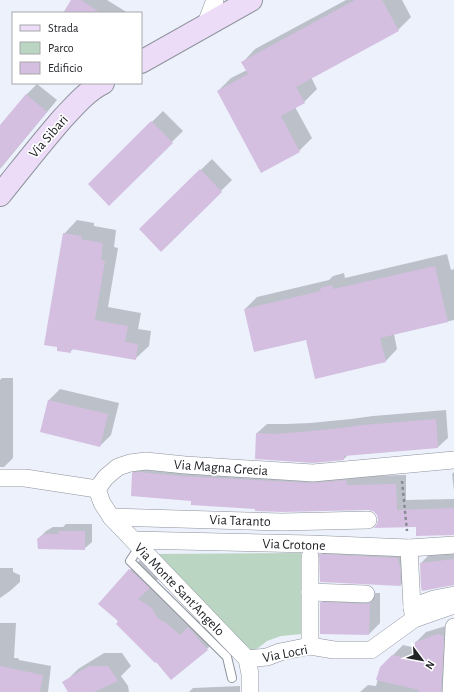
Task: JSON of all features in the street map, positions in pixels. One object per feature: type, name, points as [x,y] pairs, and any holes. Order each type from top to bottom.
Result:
[{"type":"street","points":[[205,26],[215,0]]},
{"type":"street","points":[[142,61],[251,0]]},
{"type":"street","name":"Via Sibari","points":[[0,195],[57,125],[95,87],[101,84]]},
{"type":"street","name":"Via Magna Grecia","points":[[98,489],[106,477],[118,467],[130,463],[146,461],[313,473],[400,465],[451,457]]},
{"type":"street","points":[[0,478],[25,478],[98,489]]},
{"type":"street","name":"Via Monte Sant'Angelo","points":[[98,489],[102,503],[111,516],[247,659]]},
{"type":"street","name":"Via Taranto","points":[[111,516],[282,522],[368,520]]},
{"type":"street","name":"Via Crotone","points":[[136,543],[310,544],[409,548],[454,546]]},
{"type":"street","points":[[409,548],[413,613]]},
{"type":"street","points":[[310,557],[310,646]]},
{"type":"street","points":[[310,592],[366,594]]},
{"type":"street","points":[[413,613],[434,598],[454,595]]},
{"type":"street","points":[[413,613],[454,605]]},
{"type":"street","name":"Via Locri","points":[[247,659],[267,657],[280,652],[310,646],[334,650],[371,650],[413,613]]},
{"type":"street","points":[[451,692],[454,627]]},
{"type":"street","points":[[247,659],[250,674],[250,692]]},
{"type":"lane","points":[[136,543],[130,561],[226,657],[232,678]]},
{"type":"path","points":[[400,465],[409,548]]},
{"type":"green space","points":[[301,553],[302,634],[281,636],[267,641],[253,652],[155,554]]},
{"type":"building","points":[[71,0],[81,0],[99,12],[64,12]]},
{"type":"building","points":[[355,0],[382,0],[399,31],[296,87],[305,103],[281,116],[300,152],[261,173],[217,91],[248,74],[241,62]]},
{"type":"building","points":[[26,94],[47,112],[0,168],[0,125]]},
{"type":"building","points":[[151,121],[173,143],[109,206],[88,184]]},
{"type":"building","points":[[200,169],[222,192],[161,252],[139,229]]},
{"type":"building","points":[[63,233],[82,236],[81,239],[103,243],[101,260],[105,261],[95,320],[128,326],[125,342],[138,344],[136,360],[71,349],[71,353],[57,351],[57,347],[44,345]]},
{"type":"building","points":[[435,266],[448,322],[380,338],[386,362],[315,379],[306,340],[254,352],[244,309],[321,291],[320,288],[332,285],[333,289]]},
{"type":"building","points":[[48,400],[108,414],[100,447],[40,432]]},
{"type":"building","points":[[436,419],[438,448],[344,456],[344,460],[313,463],[255,459],[256,433],[276,434]]},
{"type":"building","points":[[138,472],[180,476],[312,483],[346,480],[347,485],[396,484],[397,510],[454,508],[454,535],[416,536],[416,527],[374,528],[378,520],[377,515],[373,511],[368,510],[282,512],[255,511],[255,509],[191,505],[191,501],[131,496],[132,473]]},
{"type":"building","points":[[58,531],[85,531],[85,550],[38,549],[37,539],[44,534],[59,534]]},
{"type":"building","points":[[319,554],[398,558],[399,566],[400,565],[401,586],[320,582]]},
{"type":"building","points":[[454,559],[454,585],[422,591],[420,563]]},
{"type":"building","points":[[129,569],[150,588],[138,599],[152,608],[160,620],[165,622],[180,635],[188,627],[208,650],[171,680],[156,662],[155,663],[116,624],[118,621],[98,604]]},
{"type":"building","points":[[320,602],[370,603],[369,635],[320,634]]},
{"type":"building","points":[[438,634],[444,636],[441,692],[418,692],[419,690],[376,680],[380,667],[392,655],[414,660],[415,642]]},
{"type":"building","points":[[0,666],[43,675],[40,692],[0,692]]},
{"type":"building","points":[[89,666],[108,666],[118,681],[94,692],[68,692],[62,682]]}]
